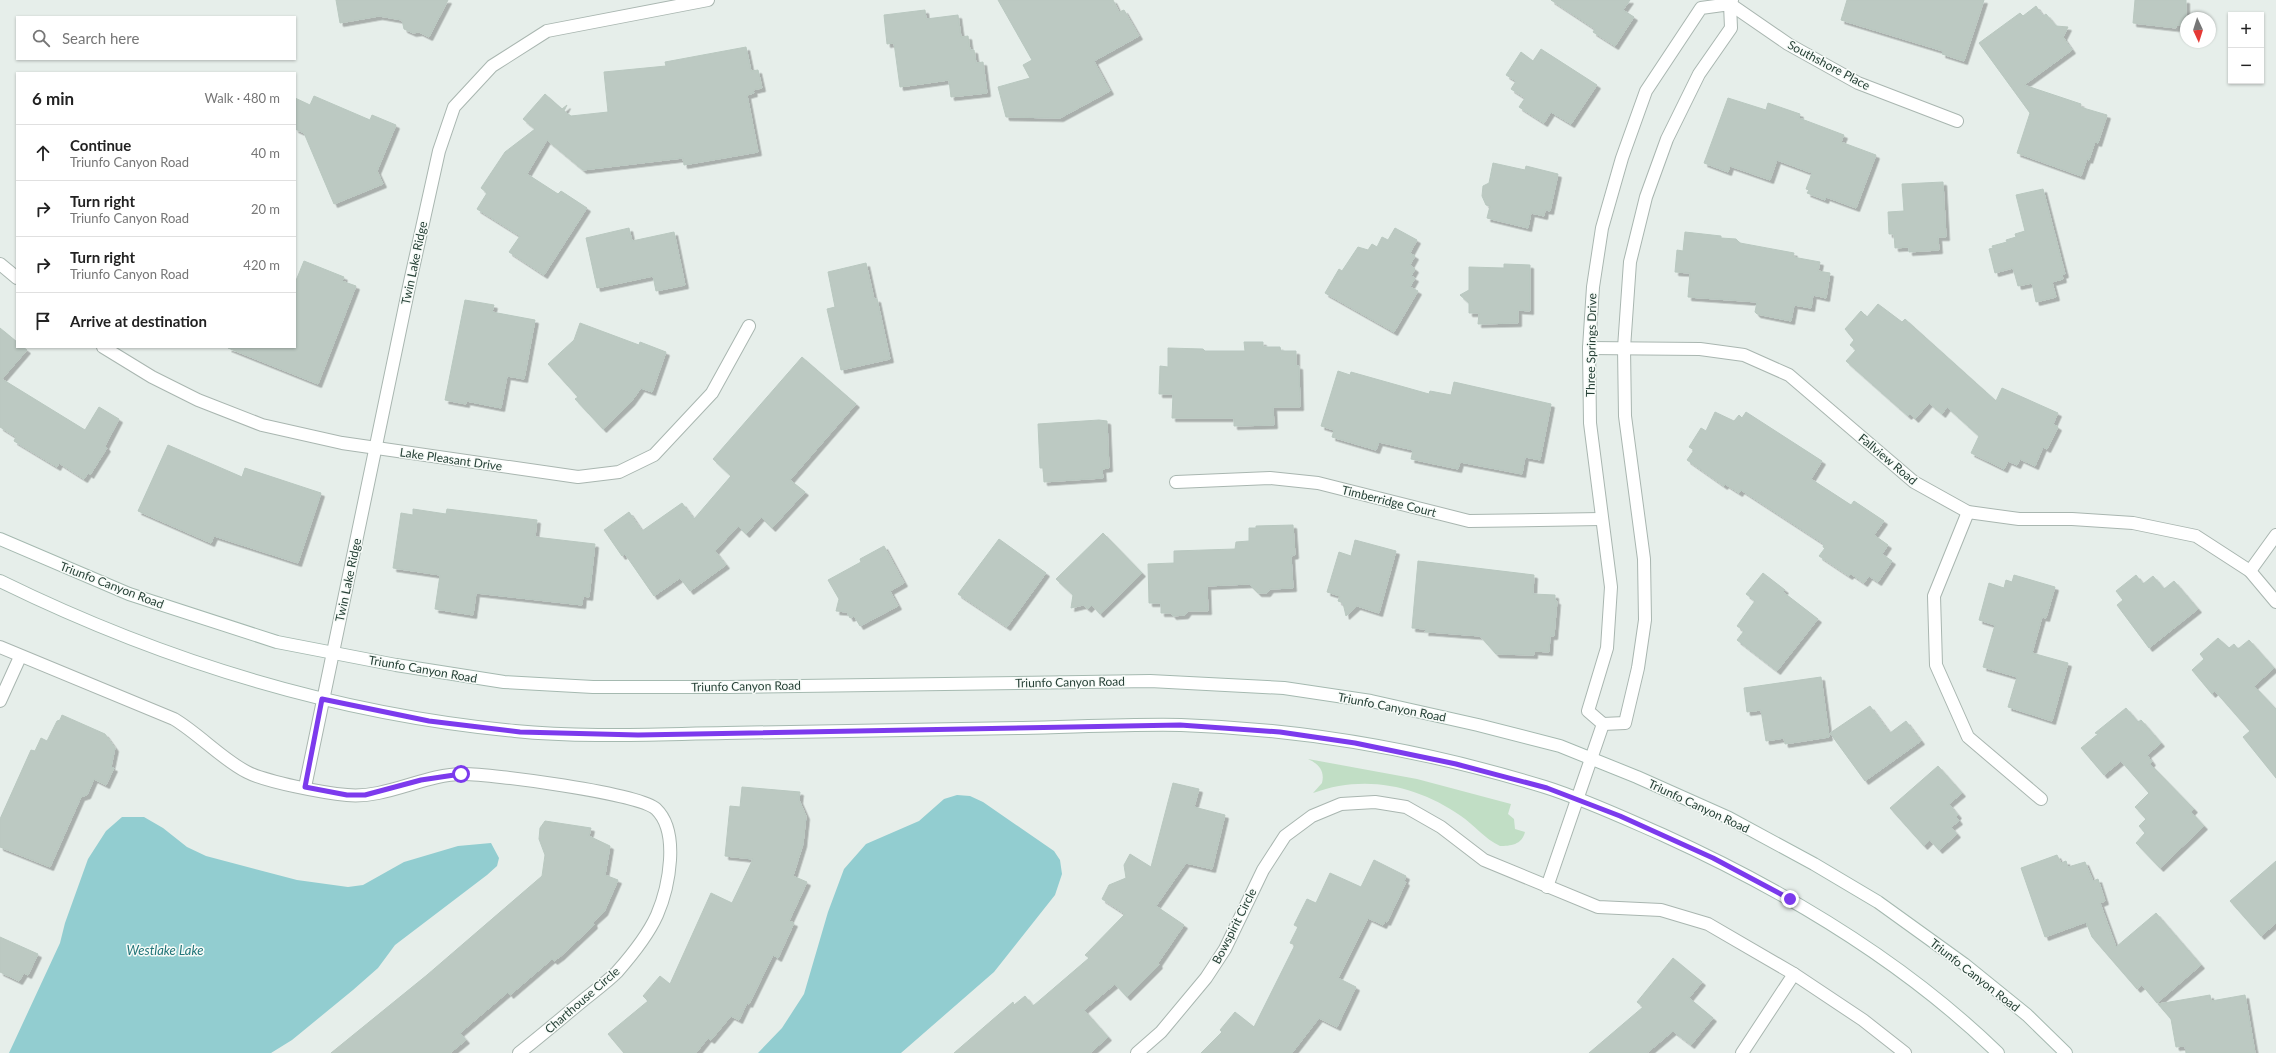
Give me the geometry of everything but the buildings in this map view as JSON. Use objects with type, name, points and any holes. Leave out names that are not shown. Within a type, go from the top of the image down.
[{"type":"street","name":"Twin Lake Ridge","points":[[322,699],[439,151],[454,107],[492,66],[547,31],[708,0]]},
{"type":"street","name":"Southshore Place","points":[[1731,2],[1788,44],[1858,83],[1957,121]]},
{"type":"street","points":[[1731,2],[1732,28],[1699,74],[1667,139],[1646,198],[1630,262],[1624,348],[1625,416],[1644,559],[1645,620],[1638,668],[1625,723],[1603,724],[1547,887],[1598,907],[1661,910],[1708,924],[1794,974],[1863,1020],[1905,1053]]},
{"type":"street","name":"Three Springs Drive","points":[[1603,724],[1588,711],[1607,648],[1611,595],[1590,423],[1589,348],[1593,287],[1602,228],[1622,158],[1646,91],[1701,8],[1731,2]]},
{"type":"street","points":[[0,264],[16,277]]},
{"type":"street","name":"Lake Pleasant Drive","points":[[105,348],[152,377],[198,400],[262,425],[376,448],[578,477],[619,472],[654,455],[712,393],[749,326]]},
{"type":"street","name":"Fallview Road","points":[[1589,348],[1700,349],[1744,355],[1789,375],[1914,482],[1968,512],[2019,519],[2072,519],[2133,523],[2196,536],[2250,571],[2276,602]]},
{"type":"street","name":"Timberridge Court","points":[[1176,482],[1270,478],[1318,483],[1469,522],[1601,519]]},
{"type":"street","points":[[1968,512],[1934,596],[1936,665],[1968,737],[2041,799]]},
{"type":"street","points":[[2250,571],[2276,535]]},
{"type":"street","name":"Triunfo Canyon Road","points":[[0,539],[129,594],[277,642],[332,653],[504,682],[593,687],[1150,681],[1284,688],[1371,701],[1478,725],[1560,746],[1637,777],[1729,818],[1878,902],[1964,964],[2027,1015],[2066,1053]]},
{"type":"street","points":[[0,581],[49,605],[127,638],[257,682],[322,699],[429,721],[520,732],[638,735],[1180,725],[1280,732],[1355,743],[1456,764],[1547,788],[1578,799],[1713,858],[1790,899],[1865,947],[1934,996],[1998,1053]]},
{"type":"street","points":[[0,647],[174,719],[193,730],[247,772],[262,778],[305,787],[322,699]]},
{"type":"street","points":[[0,701],[20,656]]},
{"type":"street","name":"Charthouse Circle","points":[[305,787],[347,795],[365,795],[440,776],[461,774],[487,775],[612,794],[640,801],[656,809],[666,826],[671,844],[669,873],[657,914],[637,947],[615,974],[519,1053]]},
{"type":"street","name":"Bowspirit Circle","points":[[1137,1053],[1161,1032],[1206,978],[1225,949],[1263,870],[1285,836],[1312,816],[1341,804],[1375,802],[1406,807],[1441,827],[1484,860],[1547,887]]},
{"type":"street","points":[[1742,1053],[1794,974]]},
{"type":"green space","points":[[1308,759],[1417,779],[1511,804],[1508,814],[1514,819],[1515,829],[1525,832],[1521,840],[1515,844],[1500,846],[1489,840],[1461,816],[1444,805],[1408,790],[1390,786],[1351,784],[1332,787],[1313,793],[1322,783],[1323,775],[1320,768]]},
{"type":"water","points":[[957,795],[970,796],[983,802],[1054,851],[1060,860],[1062,874],[1055,895],[994,972],[901,1053],[758,1053],[782,1028],[804,994],[828,912],[844,869],[866,844],[919,821],[944,799]]},
{"type":"water","name":"Westlake Lake","points":[[122,817],[144,817],[163,828],[187,847],[206,856],[297,880],[348,887],[363,885],[404,862],[458,846],[491,843],[499,858],[497,866],[487,875],[395,945],[378,968],[353,990],[292,1040],[271,1053],[9,1053],[60,943],[65,923],[88,859],[106,831]]},
{"type":"route","points":[[461,774],[421,780],[365,795],[347,795],[305,787],[322,699],[338,704],[429,721],[520,732],[638,735],[1180,725],[1280,732],[1355,743],[1456,764],[1547,788],[1620,816],[1713,858],[1790,899]]}]
